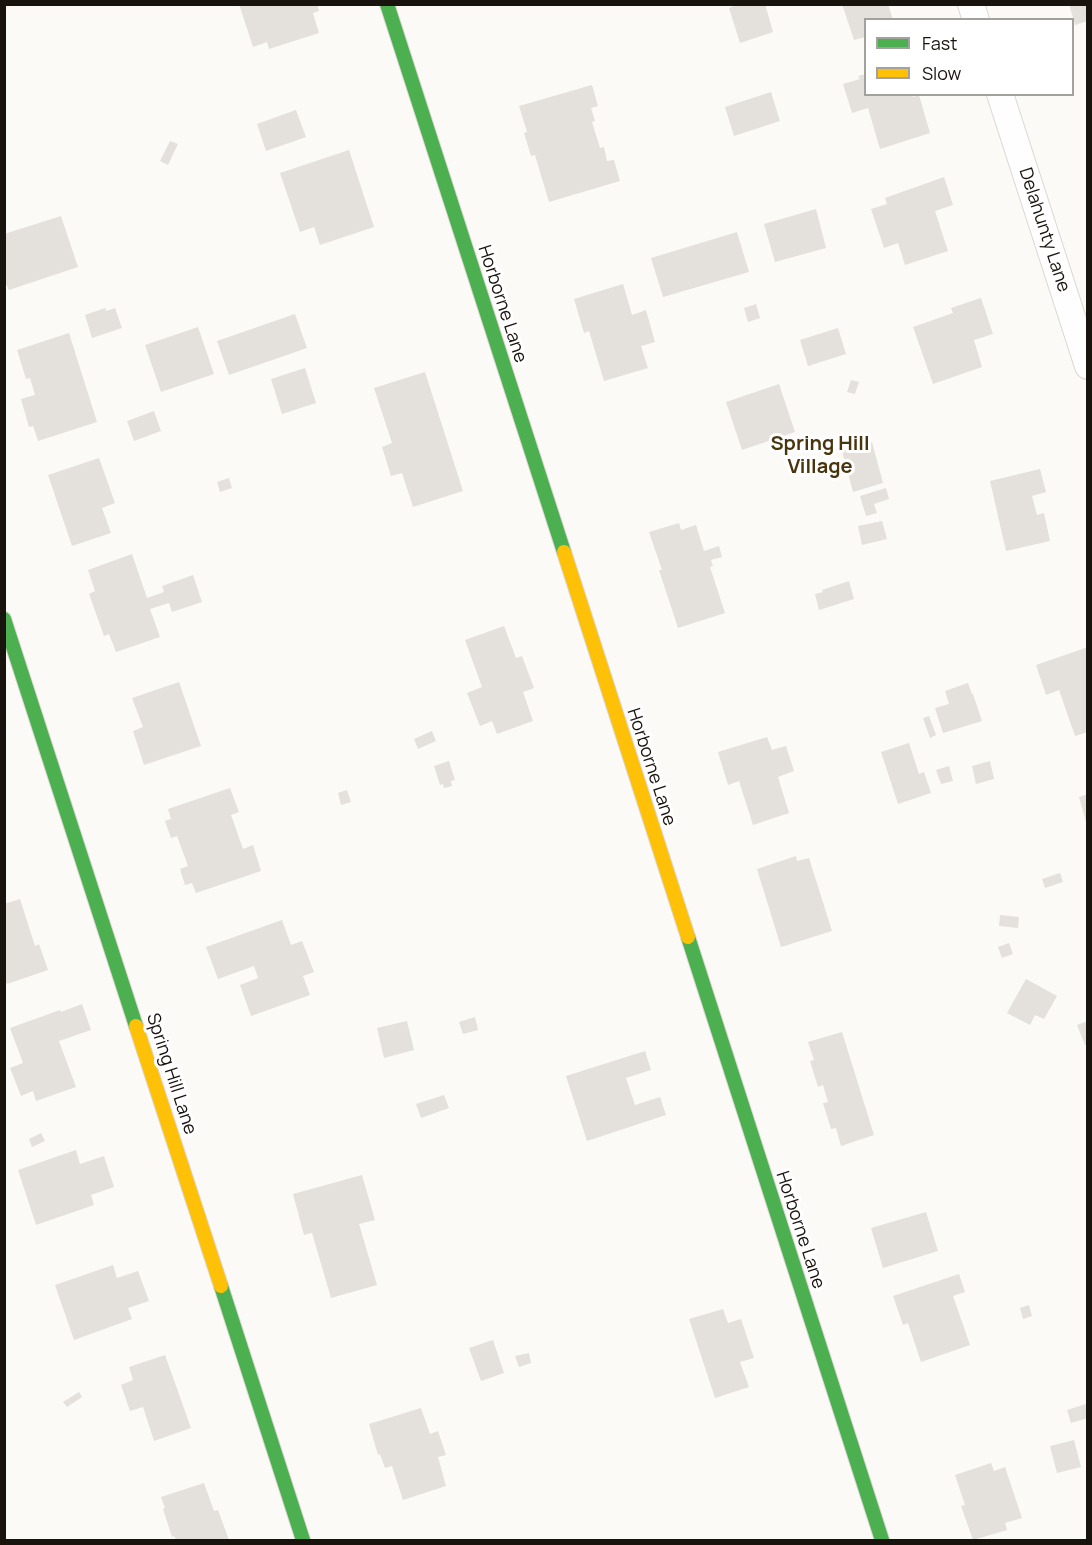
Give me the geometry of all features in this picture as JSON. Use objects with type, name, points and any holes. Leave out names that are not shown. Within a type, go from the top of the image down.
[{"type":"street","name":"Horborne Lane","points":[[387,4],[882,1540]]},
{"type":"street","name":"Delahunty Lane","points":[[1001,96],[1088,366]]},
{"type":"street","name":"Spring Hill Lane","points":[[4,619],[303,1540]]},
{"type":"building","points":[[239,4],[317,4],[319,11],[313,13],[319,33],[269,49],[267,42],[253,47]]},
{"type":"building","points":[[739,4],[765,4],[773,32],[740,43],[729,8]]},
{"type":"building","points":[[842,4],[888,4],[892,18],[864,18],[864,38],[854,40]]},
{"type":"building","points":[[1069,4],[1088,4],[1088,21],[1075,25]]},
{"type":"building","points":[[864,74],[864,96],[919,96],[930,133],[880,149],[868,108],[852,113],[843,84],[860,79],[858,76]]},
{"type":"building","points":[[592,85],[598,106],[591,108],[595,121],[592,122],[600,148],[604,147],[607,161],[614,160],[620,181],[549,202],[535,155],[531,156],[519,106]]},
{"type":"building","points":[[771,92],[780,121],[734,136],[725,107]]},
{"type":"building","points":[[296,110],[306,137],[266,151],[257,124]]},
{"type":"building","points":[[170,141],[178,144],[168,165],[160,161]]},
{"type":"building","points":[[349,150],[374,227],[320,245],[314,227],[300,232],[280,173]]},
{"type":"building","points":[[944,177],[953,205],[935,211],[948,251],[905,265],[898,243],[884,248],[871,209],[887,204],[885,198]]},
{"type":"building","points":[[816,209],[826,248],[775,262],[764,224]]},
{"type":"building","points":[[61,216],[78,267],[9,290],[4,280],[4,234]]},
{"type":"building","points":[[737,232],[749,272],[663,297],[651,258]]},
{"type":"building","points":[[623,284],[632,315],[646,310],[655,342],[641,346],[648,368],[604,381],[589,331],[584,333],[574,299]]},
{"type":"building","points":[[981,298],[993,334],[974,340],[982,367],[933,384],[913,327],[953,313],[951,308]]},
{"type":"building","points":[[756,304],[760,318],[748,322],[744,308]]},
{"type":"building","points":[[105,308],[106,311],[115,308],[122,328],[92,338],[85,315]]},
{"type":"building","points":[[295,314],[307,348],[229,375],[217,341]]},
{"type":"building","points":[[198,327],[214,374],[161,392],[145,345]]},
{"type":"building","points":[[838,328],[846,354],[808,366],[800,340]]},
{"type":"building","points":[[69,333],[97,422],[38,441],[33,426],[29,427],[21,399],[35,395],[30,378],[26,379],[17,350]]},
{"type":"building","points":[[305,368],[316,403],[282,414],[271,379]]},
{"type":"building","points":[[425,372],[463,491],[413,507],[402,473],[391,476],[382,447],[392,443],[374,388]]},
{"type":"building","points":[[851,380],[859,382],[855,394],[847,392]]},
{"type":"building","points":[[779,384],[795,432],[742,450],[726,402]]},
{"type":"building","points":[[154,411],[161,431],[134,441],[127,421]]},
{"type":"building","points":[[872,442],[883,483],[853,492],[842,451]]},
{"type":"building","points":[[99,458],[115,503],[102,508],[111,533],[72,546],[48,475]]},
{"type":"building","points":[[1040,469],[1046,492],[1032,496],[1037,515],[1044,513],[1050,541],[1006,551],[990,481]]},
{"type":"building","points":[[229,478],[232,488],[220,492],[217,482]]},
{"type":"building","points":[[886,488],[889,499],[874,504],[877,513],[866,516],[860,496]]},
{"type":"building","points":[[882,521],[887,539],[862,545],[858,526]]},
{"type":"building","points":[[679,523],[681,530],[696,525],[704,551],[719,546],[722,557],[711,560],[713,566],[710,567],[725,613],[678,628],[649,532]]},
{"type":"building","points":[[132,554],[147,598],[164,592],[162,586],[193,575],[202,602],[172,612],[169,603],[150,609],[160,637],[116,652],[109,634],[104,636],[89,594],[95,591],[88,570]]},
{"type":"building","points":[[849,581],[854,599],[819,610],[815,594]]},
{"type":"building","points":[[504,626],[516,658],[522,656],[534,688],[523,692],[533,721],[497,734],[492,721],[480,726],[467,693],[482,687],[465,640]]},
{"type":"building","points":[[1088,647],[1088,732],[1075,736],[1059,690],[1046,695],[1036,665]]},
{"type":"building","points":[[179,682],[201,746],[144,765],[133,731],[143,727],[132,698]]},
{"type":"building","points":[[968,683],[982,721],[943,733],[935,708],[949,704],[945,691]]},
{"type":"building","points":[[929,716],[936,735],[930,738],[923,718]]},
{"type":"building","points":[[432,731],[436,741],[418,749],[414,739]]},
{"type":"building","points":[[767,737],[772,750],[786,746],[794,771],[778,777],[789,813],[753,825],[739,781],[728,785],[718,752]]},
{"type":"building","points":[[909,743],[919,774],[924,772],[931,793],[898,804],[881,752]]},
{"type":"building","points":[[449,761],[455,780],[451,781],[452,786],[444,788],[443,784],[440,785],[434,766]]},
{"type":"building","points":[[990,761],[994,779],[976,784],[972,766]]},
{"type":"building","points":[[949,766],[953,781],[941,784],[936,770]]},
{"type":"building","points":[[230,788],[239,812],[231,815],[243,849],[253,845],[261,871],[196,893],[192,883],[185,885],[180,869],[188,866],[177,836],[171,838],[165,821],[171,819],[168,809]]},
{"type":"building","points":[[347,790],[351,802],[341,805],[338,793]]},
{"type":"building","points":[[1088,794],[1088,825],[1087,825],[1079,797]]},
{"type":"building","points":[[796,856],[797,861],[809,858],[832,931],[781,947],[757,869]]},
{"type":"building","points":[[1060,873],[1063,882],[1045,888],[1042,879]]},
{"type":"building","points":[[20,899],[35,946],[39,944],[48,970],[7,984],[4,977],[4,904]]},
{"type":"building","points":[[1000,915],[1019,917],[1018,928],[999,926]]},
{"type":"building","points":[[282,920],[291,945],[302,941],[314,972],[303,976],[310,995],[251,1016],[240,985],[258,978],[254,966],[218,979],[206,947]]},
{"type":"building","points":[[1009,943],[1013,954],[1002,958],[998,947]]},
{"type":"building","points":[[1026,979],[1057,996],[1044,1019],[1035,1015],[1030,1025],[1007,1013]]},
{"type":"building","points":[[82,1004],[91,1030],[59,1041],[76,1087],[36,1101],[33,1091],[21,1096],[10,1068],[23,1063],[10,1028]]},
{"type":"building","points":[[475,1017],[478,1030],[463,1034],[459,1022]]},
{"type":"building","points":[[407,1021],[414,1050],[384,1058],[377,1028]]},
{"type":"building","points":[[1088,1021],[1088,1044],[1085,1045],[1077,1025]]},
{"type":"building","points":[[842,1032],[874,1135],[841,1146],[836,1128],[831,1129],[823,1103],[828,1102],[823,1085],[818,1087],[810,1061],[814,1060],[808,1042]]},
{"type":"building","points":[[645,1051],[651,1070],[626,1078],[635,1105],[660,1097],[666,1115],[587,1141],[566,1076]]},
{"type":"building","points":[[444,1095],[449,1108],[421,1118],[416,1104]]},
{"type":"building","points":[[41,1133],[45,1141],[32,1147],[29,1139]]},
{"type":"building","points":[[76,1150],[80,1164],[104,1156],[114,1187],[91,1195],[94,1205],[36,1225],[18,1170]]},
{"type":"building","points":[[362,1175],[375,1220],[359,1224],[377,1285],[331,1298],[312,1233],[304,1235],[293,1194]]},
{"type":"building","points":[[926,1212],[938,1251],[883,1268],[871,1228]]},
{"type":"building","points":[[113,1265],[117,1278],[138,1271],[149,1301],[128,1308],[132,1319],[74,1340],[55,1285]]},
{"type":"building","points":[[959,1274],[965,1292],[953,1296],[970,1345],[921,1362],[908,1323],[903,1325],[893,1296]]},
{"type":"building","points":[[1029,1305],[1032,1316],[1023,1319],[1020,1308]]},
{"type":"building","points":[[723,1309],[728,1323],[741,1319],[754,1358],[740,1362],[749,1387],[715,1398],[689,1319]]},
{"type":"building","points":[[493,1340],[504,1373],[481,1381],[469,1348]]},
{"type":"building","points":[[529,1353],[531,1363],[519,1367],[515,1356]]},
{"type":"building","points":[[165,1355],[191,1428],[154,1441],[143,1407],[130,1411],[121,1385],[133,1380],[129,1367]]},
{"type":"building","points":[[79,1392],[82,1397],[67,1407],[63,1402]]},
{"type":"building","points":[[1086,1404],[1088,1418],[1071,1423],[1067,1410]]},
{"type":"building","points":[[421,1408],[430,1434],[438,1431],[446,1455],[438,1457],[446,1486],[403,1500],[392,1466],[385,1468],[380,1454],[378,1455],[369,1424]]},
{"type":"building","points":[[1074,1440],[1081,1467],[1057,1473],[1050,1446]]},
{"type":"building","points":[[991,1463],[994,1471],[1005,1467],[1022,1518],[1005,1523],[1007,1530],[973,1540],[961,1506],[965,1505],[955,1475]]},
{"type":"building","points":[[204,1483],[214,1511],[218,1510],[229,1540],[176,1540],[174,1536],[172,1537],[161,1497]]},
{"type":"traffic: fast","points":[[387,4],[564,552]]},
{"type":"traffic: fast","points":[[4,619],[136,1026]]},
{"type":"traffic: fast","points":[[688,937],[882,1540]]},
{"type":"traffic: fast","points":[[221,1286],[303,1540]]},
{"type":"traffic: slow","points":[[564,552],[688,937]]},
{"type":"traffic: slow","points":[[136,1026],[221,1286]]},
{"type":"district","name":"Spring Hill Village","points":[[820,456]]}]
